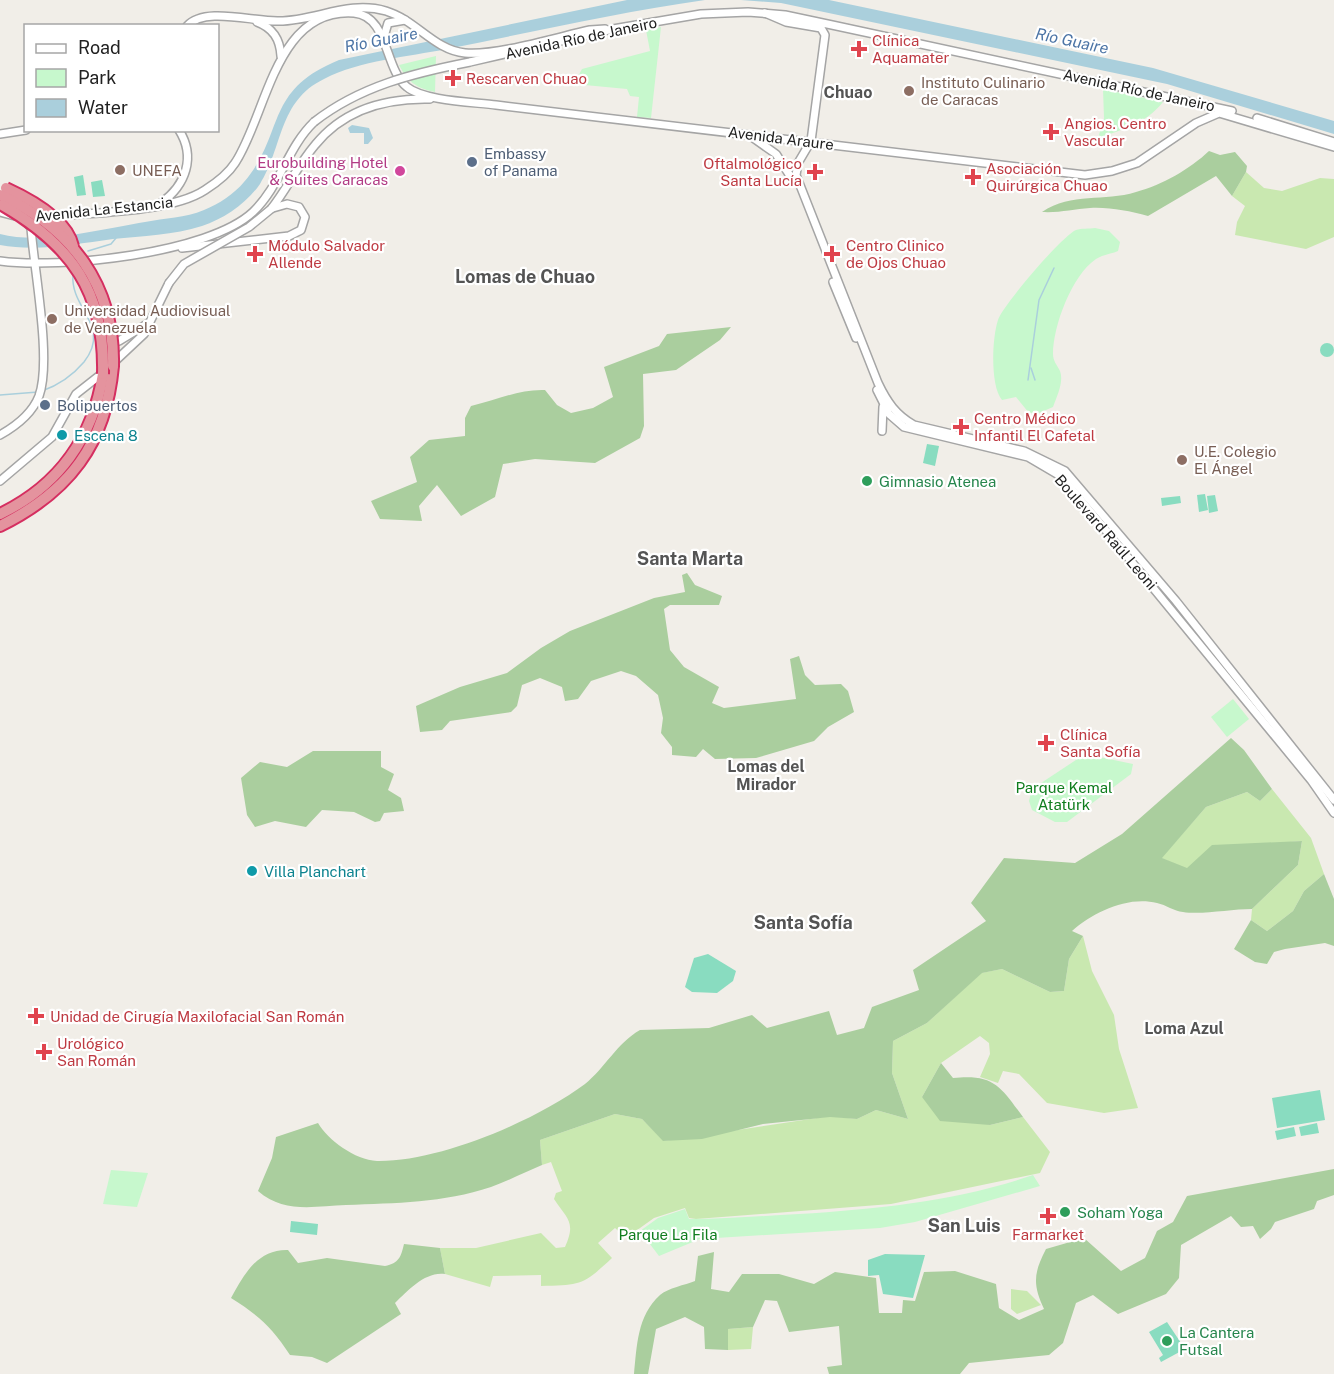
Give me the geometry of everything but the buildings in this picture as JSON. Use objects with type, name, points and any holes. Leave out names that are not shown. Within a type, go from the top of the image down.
[{"type":"highway","points":[[0,185],[25,197],[54,219],[70,235],[73,246]]},
{"type":"highway","points":[[0,204],[35,214],[73,246],[94,276],[103,299],[112,339],[111,389],[102,421],[91,445],[71,475],[47,499],[39,512],[0,533]]},
{"type":"highway","points":[[0,204],[38,227],[58,245],[74,265],[93,300],[101,332],[103,356],[100,394],[83,440],[55,477],[28,498],[0,514]]},
{"type":"highway","points":[[0,526],[47,499]]},
{"type":"street","points":[[190,24],[203,15],[295,20],[336,9],[364,7],[384,10],[408,20],[441,46],[461,53],[480,52],[590,30],[613,29]]},
{"type":"street","name":"Avenida Río de Janeiro","points":[[0,261],[34,265],[140,252],[209,237],[244,219],[277,184],[299,138],[314,122],[358,93],[417,73],[613,29],[732,11],[785,15],[1220,107],[1334,142]]},
{"type":"street","name":"Avenida La Estancia","points":[[0,204],[17,217],[46,217],[159,205],[196,195],[232,168],[243,150],[280,56],[310,26],[327,17],[343,13],[366,17],[372,22],[383,40]]},
{"type":"street","name":"Avenida Río de Janeiro","points":[[765,14],[786,22],[821,28],[825,35],[811,141]]},
{"type":"street","points":[[250,19],[273,32],[279,42],[280,56]]},
{"type":"street","points":[[383,40],[388,23],[408,20]]},
{"type":"street","name":"Avenida Araure","points":[[383,40],[396,73],[411,90],[450,99],[1085,175],[1107,172],[1137,163],[1196,123]]},
{"type":"street","points":[[916,43],[938,54]]},
{"type":"street","points":[[1106,88],[1136,89]]},
{"type":"street","points":[[0,481],[52,437],[76,394],[140,340],[155,316],[169,283],[184,264],[249,227],[271,209],[315,144],[348,117],[395,100],[450,99]]},
{"type":"street","name":"Avenida Río de Janeiro","points":[[1196,123],[1214,114],[1224,113],[1334,147]]},
{"type":"street","points":[[0,134],[24,130]]},
{"type":"street","points":[[159,205],[178,185],[187,168],[187,145],[180,132]]},
{"type":"street","name":"Boulevard Raúl Leoni","points":[[744,133],[776,154],[795,184],[883,404],[894,421],[906,428],[1028,457],[1062,477],[1311,780],[1334,813]]},
{"type":"street","name":"Boulevard Raúl Leoni","points":[[811,141],[798,163],[796,175],[878,383],[895,411],[905,420],[925,429],[1036,455],[1055,464],[1074,478],[1334,800]]},
{"type":"street","points":[[140,252],[289,236],[302,230],[305,218],[300,207],[287,204],[271,209]]},
{"type":"street","points":[[17,217],[33,229]]},
{"type":"street","points":[[0,435],[22,419],[38,397],[42,384],[43,354],[33,256],[33,229],[39,219],[46,217]]},
{"type":"street","points":[[33,229],[34,265]]},
{"type":"street","points":[[119,341],[137,333],[155,316]]},
{"type":"street","points":[[882,431],[883,404]]},
{"type":"green space","points":[[661,27],[651,118],[637,117],[639,97],[630,96],[627,89],[574,84],[582,69],[650,51],[646,30]]},
{"type":"green space","points":[[436,56],[435,92],[413,83],[399,65]]},
{"type":"green space","points":[[1103,89],[1163,102],[1141,121],[1098,138],[1104,118]]},
{"type":"green space","points":[[1209,151],[1220,155],[1235,152],[1247,166],[1232,196],[1216,176],[1148,216],[1105,208],[1042,212],[1065,202],[1112,197],[1146,189],[1175,176]]},
{"type":"green space","points":[[1246,172],[1264,188],[1282,191],[1320,178],[1334,179],[1334,237],[1306,249],[1235,235],[1237,222],[1245,206],[1232,196]]},
{"type":"green space","points":[[83,175],[86,195],[77,196],[74,177]]},
{"type":"green space","points":[[102,180],[105,196],[93,197],[91,182]]},
{"type":"green space","points":[[1095,228],[1109,231],[1120,242],[1118,251],[1096,259],[1079,277],[1072,289],[1060,316],[1054,343],[1054,359],[1061,375],[1058,394],[1053,407],[1039,413],[1029,413],[1016,397],[1002,400],[995,384],[994,338],[998,320],[1021,287],[1059,244],[1076,230]]},
{"type":"green space","points":[[731,327],[720,340],[676,370],[643,374],[644,426],[640,438],[595,463],[535,459],[503,464],[495,497],[461,516],[437,485],[419,506],[422,521],[380,519],[371,501],[417,482],[410,457],[429,440],[465,436],[465,418],[471,406],[517,393],[545,390],[557,405],[571,413],[593,408],[613,397],[604,367],[659,346],[667,334]]},
{"type":"green space","points":[[1327,343],[1332,345],[1334,350],[1332,355],[1327,357],[1322,355],[1320,350],[1322,345]]},
{"type":"green space","points":[[927,444],[939,446],[935,466],[923,463]]},
{"type":"green space","points":[[1205,494],[1208,510],[1199,512],[1197,495]]},
{"type":"green space","points":[[1215,495],[1218,511],[1209,513],[1207,496]]},
{"type":"green space","points":[[1180,496],[1181,503],[1162,506],[1161,498]]},
{"type":"green space","points":[[687,573],[695,585],[722,596],[719,605],[670,605],[664,609],[670,650],[684,667],[719,687],[712,703],[724,708],[796,699],[790,659],[799,656],[805,675],[815,685],[841,684],[848,691],[854,712],[828,727],[814,741],[756,758],[715,759],[703,749],[696,757],[672,755],[672,747],[661,733],[663,718],[658,695],[636,676],[621,671],[591,681],[578,699],[565,701],[562,687],[540,678],[522,685],[517,706],[511,712],[450,721],[442,730],[420,732],[416,706],[460,687],[507,673],[541,648],[570,631],[654,598],[685,592],[682,575]]},
{"type":"green space","points":[[1233,699],[1249,719],[1227,737],[1211,717]]},
{"type":"green space","points":[[1231,738],[1244,750],[1272,789],[1260,801],[1247,792],[1206,807],[1162,858],[1187,868],[1212,845],[1302,841],[1298,865],[1252,909],[1191,913],[1146,901],[1123,904],[1101,912],[1072,931],[1083,936],[1069,959],[1064,991],[1050,992],[1002,969],[982,973],[927,1023],[893,1041],[892,1073],[908,1119],[876,1110],[857,1119],[830,1117],[763,1124],[702,1139],[663,1141],[642,1119],[615,1114],[540,1140],[542,1165],[491,1187],[455,1196],[401,1203],[300,1207],[278,1203],[258,1191],[272,1158],[276,1137],[318,1123],[328,1136],[343,1148],[360,1157],[377,1161],[429,1155],[457,1147],[514,1125],[564,1098],[592,1078],[632,1035],[640,1030],[709,1028],[752,1015],[767,1028],[829,1011],[837,1035],[864,1028],[872,1007],[919,990],[913,970],[986,921],[971,903],[1004,858],[1075,863],[1122,834]]},
{"type":"green space","points":[[313,751],[381,751],[381,767],[394,774],[388,790],[401,798],[404,811],[384,813],[380,821],[375,822],[354,812],[322,810],[306,827],[275,821],[255,827],[247,815],[241,778],[260,762],[287,767]]},
{"type":"green space","name":"Parque Kemal Atatürk","points":[[1085,754],[1133,764],[1131,774],[1067,822],[1055,822],[1032,810],[1029,801],[1032,789]]},
{"type":"green space","points":[[1272,789],[1311,838],[1324,874],[1304,891],[1293,911],[1267,931],[1251,920],[1252,909],[1298,865],[1302,841],[1266,844],[1187,869],[1161,858],[1206,807],[1247,792],[1260,801]]},
{"type":"green space","points":[[1324,874],[1334,899],[1334,946],[1325,943],[1285,949],[1274,952],[1267,964],[1255,962],[1234,949],[1251,920],[1267,931],[1293,911],[1304,891]]},
{"type":"green space","points":[[1083,936],[1092,971],[1114,1015],[1119,1049],[1138,1108],[1104,1113],[1047,1103],[1019,1074],[1003,1071],[998,1083],[980,1077],[990,1054],[989,1043],[980,1036],[941,1063],[922,1097],[990,1125],[1023,1117],[1050,1152],[1040,1173],[891,1204],[696,1219],[689,1218],[685,1208],[654,1218],[626,1238],[615,1228],[598,1243],[612,1258],[594,1274],[574,1284],[541,1286],[541,1275],[493,1276],[490,1287],[445,1274],[440,1248],[476,1248],[541,1233],[556,1248],[565,1247],[570,1226],[567,1217],[554,1199],[556,1193],[562,1191],[551,1162],[542,1165],[540,1140],[615,1114],[642,1119],[664,1141],[830,1116],[857,1119],[876,1110],[908,1119],[892,1073],[893,1041],[927,1023],[981,973],[1002,969],[1050,992],[1064,991],[1069,959]]},
{"type":"green space","points":[[708,954],[736,971],[733,981],[717,993],[692,992],[685,987],[694,958]]},
{"type":"green space","points":[[941,1063],[953,1078],[978,1078],[995,1084],[1023,1117],[990,1125],[940,1121],[922,1097]]},
{"type":"green space","points":[[1320,1090],[1325,1120],[1277,1128],[1272,1098]]},
{"type":"green space","points":[[1317,1123],[1319,1133],[1301,1136],[1299,1127]]},
{"type":"green space","points":[[1294,1127],[1296,1136],[1277,1140],[1275,1131]]},
{"type":"green space","points":[[1334,1169],[1334,1195],[1317,1201],[1314,1209],[1275,1222],[1260,1239],[1253,1226],[1241,1227],[1231,1216],[1181,1245],[1179,1278],[1166,1294],[1118,1314],[1093,1295],[1076,1303],[1063,1343],[1049,1355],[969,1363],[960,1374],[829,1374],[827,1367],[842,1365],[839,1326],[789,1332],[777,1301],[765,1300],[753,1327],[728,1329],[728,1350],[705,1349],[704,1327],[685,1317],[656,1329],[648,1374],[634,1374],[642,1322],[647,1312],[652,1303],[663,1293],[695,1281],[698,1256],[714,1252],[711,1289],[729,1292],[742,1274],[779,1274],[814,1284],[835,1272],[876,1278],[879,1313],[902,1313],[903,1300],[915,1301],[924,1272],[955,1271],[996,1284],[999,1308],[1019,1320],[1044,1309],[1036,1286],[1036,1279],[1046,1249],[1084,1238],[1121,1271],[1145,1258],[1157,1231],[1173,1222],[1187,1196]]},
{"type":"green space","points":[[111,1170],[148,1173],[137,1207],[103,1204]]},
{"type":"green space","name":"Parque La Fila","points":[[1033,1175],[1040,1186],[915,1222],[880,1228],[700,1239],[659,1256],[640,1231],[658,1218],[685,1209],[689,1219],[858,1209],[947,1197]]},
{"type":"green space","points":[[291,1221],[318,1224],[317,1235],[290,1232]]},
{"type":"green space","points":[[404,1244],[440,1248],[445,1274],[424,1278],[395,1303],[401,1314],[327,1363],[312,1357],[290,1355],[264,1322],[231,1298],[253,1265],[260,1258],[277,1251],[288,1250],[298,1263],[327,1258],[385,1266],[399,1259]]},
{"type":"green space","points":[[885,1254],[925,1255],[913,1298],[883,1294],[879,1275],[868,1276],[868,1260]]},
{"type":"green space","points":[[1011,1289],[1027,1291],[1041,1305],[1017,1314],[1011,1309]]},
{"type":"green space","name":"La Cantera Futsal","points":[[1167,1322],[1185,1349],[1161,1362],[1159,1358],[1163,1355],[1149,1332]]},
{"type":"green space","points":[[753,1327],[751,1349],[728,1350],[728,1329]]},
{"type":"water","name":"Río Guaire","points":[[627,0],[705,0],[608,16],[353,67],[309,88],[298,100],[283,126],[260,184],[242,204],[219,219],[191,229],[158,235],[28,248],[0,245],[0,234],[35,238],[72,235],[197,213],[215,205],[231,195],[257,164],[279,114],[298,85],[315,72],[339,60]]},
{"type":"water","name":"Río Guaire","points":[[741,0],[829,0],[1153,68],[1334,121],[1334,134],[1167,84],[781,3]]},
{"type":"water","points":[[352,125],[369,128],[373,138],[368,144],[364,144],[364,133],[350,133],[348,128]]},
{"type":"waterway","points":[[88,251],[111,244],[116,238]]},
{"type":"waterway","points":[[1028,380],[1039,300],[1054,268]]},
{"type":"waterway","points":[[42,391],[70,375],[84,362],[94,338],[88,318],[77,298],[73,275]]},
{"type":"waterway","points":[[1031,368],[1035,380]]},
{"type":"waterway","points":[[0,395],[38,392]]},
{"type":"place","name":"Clínica Aquamater","points":[[859,49]]},
{"type":"place","name":"Rescarven Chuao","points":[[453,78]]},
{"type":"place","name":"Instituto Culinario de Caracas","points":[[909,91]]},
{"type":"place","name":"Angios. Centro Vascular","points":[[1051,132]]},
{"type":"place","name":"Embassy of Panama","points":[[472,162]]},
{"type":"place","name":"UNEFA","points":[[120,170]]},
{"type":"place","name":"Eurobuilding Hotel & Suites Caracas","points":[[400,171]]},
{"type":"place","name":"Oftalmológico Santa Lucía","points":[[815,172]]},
{"type":"place","name":"Asociación Quirúrgica Chuao","points":[[973,177]]},
{"type":"place","name":"Módulo Salvador Allende","points":[[255,254]]},
{"type":"place","name":"Centro Clinico de Ojos Chuao","points":[[832,254]]},
{"type":"place","name":"Universidad Audiovisual de Venezuela","points":[[52,319]]},
{"type":"place","name":"Bolipuertos","points":[[45,405]]},
{"type":"place","name":"Centro Médico Infantil El Cafetal","points":[[961,427]]},
{"type":"place","name":"Escena 8","points":[[62,435]]},
{"type":"place","name":"U.E. Colegio El Ángel","points":[[1182,460]]},
{"type":"place","name":"Gimnasio Atenea","points":[[867,481]]},
{"type":"place","name":"Clínica Santa Sofía","points":[[1046,743]]},
{"type":"place","name":"Villa Planchart","points":[[252,871]]},
{"type":"place","name":"Unidad de Cirugía Maxilofacial San Román","points":[[36,1016]]},
{"type":"place","name":"Urológico San Román","points":[[44,1052]]},
{"type":"place","name":"Soham Yoga","points":[[1065,1212]]},
{"type":"place","name":"Farmarket","points":[[1048,1216]]},
{"type":"place","name":"La Cantera Futsal","points":[[1167,1341]]},
{"type":"district","name":"Chuao","points":[[848,92]]},
{"type":"district","name":"Lomas de Chuao","points":[[525,276]]},
{"type":"district","name":"Santa Marta","points":[[690,558]]},
{"type":"district","name":"Lomas del Mirador","points":[[766,775]]},
{"type":"district","name":"Santa Sofía","points":[[803,922]]},
{"type":"district","name":"Loma Azul","points":[[1184,1028]]},
{"type":"district","name":"San Luis","points":[[964,1225]]}]
